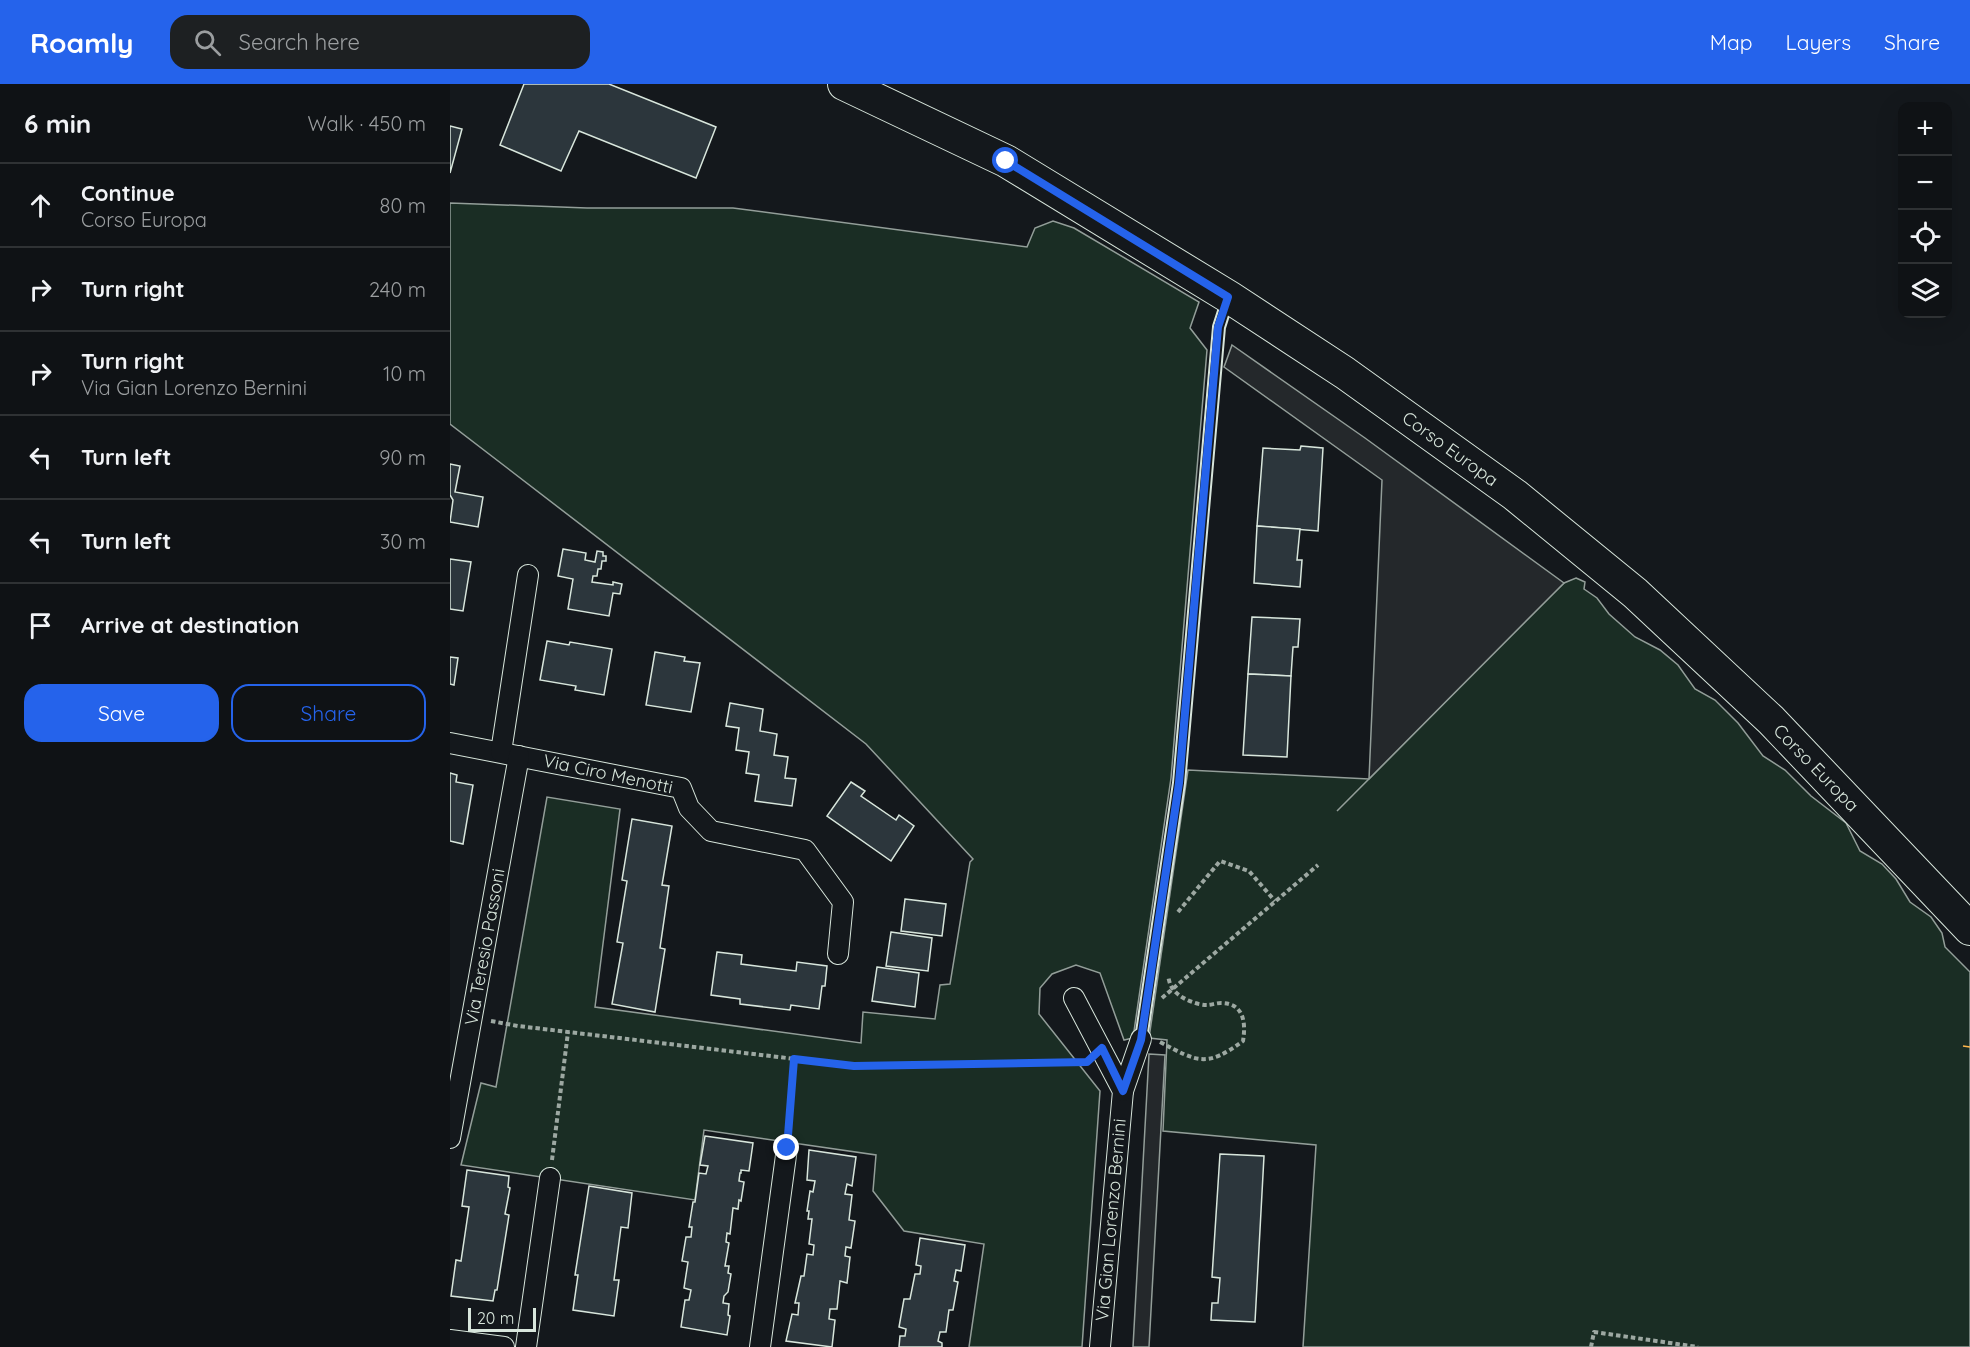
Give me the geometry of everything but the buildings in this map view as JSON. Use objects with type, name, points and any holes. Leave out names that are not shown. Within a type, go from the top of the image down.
[{"type":"main road","name":"Corso Europa","points":[[844,84],[1006,161],[1228,297],[1345,373],[1515,495],[1635,593],[1771,720],[1970,929]]},
{"type":"street","name":"Via Teresio Passoni","points":[[450,1138],[472,1017],[510,754],[528,575]]},
{"type":"street","name":"Via Ciro Menotti","points":[[450,743],[681,788],[689,808],[711,831],[805,850],[843,902],[838,954]]},
{"type":"street","points":[[1074,998],[1123,1091]]},
{"type":"street","name":"Via Gian Lorenzo Bernini","points":[[1100,1347],[1123,1091],[1141,1040]]},
{"type":"street","points":[[760,1347],[787,1148]]},
{"type":"street","points":[[526,1347],[550,1178]]},
{"type":"street","points":[[450,1340],[504,1347]]},
{"type":"lane","points":[[1141,1040],[1179,783],[1218,327],[1228,297]]},
{"type":"path","points":[[1174,919],[1178,911],[1220,861],[1249,871],[1275,901]]},
{"type":"path","points":[[1146,1012],[1318,865]]},
{"type":"path","points":[[1141,1040],[1160,1041],[1191,1058],[1204,1060],[1225,1054],[1243,1041],[1246,1025],[1242,1014],[1234,1007],[1223,1003],[1207,1005],[1192,1002],[1173,990],[1167,974]]},
{"type":"path","points":[[472,1017],[518,1026],[854,1066],[1087,1062],[1102,1048]]},
{"type":"path","points":[[550,1178],[568,1032]]},
{"type":"path","points":[[787,1148],[794,1059]]},
{"type":"path","points":[[1591,1347],[1594,1332],[1698,1347]]},
{"type":"green space","points":[[450,203],[587,208],[733,208],[1027,247],[1035,228],[1053,221],[1074,228],[1199,302],[1190,328],[1207,350],[1171,778],[1133,1038],[1124,1040],[1100,973],[1076,965],[1052,974],[1040,988],[1039,1014],[1100,1091],[1082,1347],[969,1347],[984,1244],[904,1231],[873,1191],[876,1155],[704,1130],[695,1200],[461,1165],[481,1083],[496,1087],[547,797],[620,809],[595,1007],[861,1043],[863,1012],[935,1019],[940,985],[950,984],[970,862],[973,859],[866,744],[450,424]]},
{"type":"green space","points":[[1576,578],[1585,582],[1584,589],[1597,598],[1609,614],[1635,637],[1660,650],[1678,665],[1695,689],[1715,700],[1738,723],[1763,756],[1785,770],[1811,796],[1846,823],[1860,851],[1882,864],[1896,879],[1910,902],[1931,917],[1942,933],[1945,947],[1970,972],[1970,1347],[1303,1347],[1316,1145],[1163,1131],[1167,1040],[1149,1038],[1188,770],[1369,779],[1457,690],[1457,681],[1564,583]]},
{"type":"shaded area","points":[[1232,345],[1365,438],[1564,583],[1369,779],[1382,480],[1224,367]]},
{"type":"shaded area","points":[[1149,1054],[1165,1055],[1149,1347],[1133,1347]]},
{"type":"power","points":[[1963,1046],[1970,1047]]},
{"type":"route","points":[[787,1148],[794,1059],[854,1066],[1087,1062],[1102,1048],[1123,1091],[1141,1040],[1179,783],[1218,327],[1228,297],[1006,161]]}]
